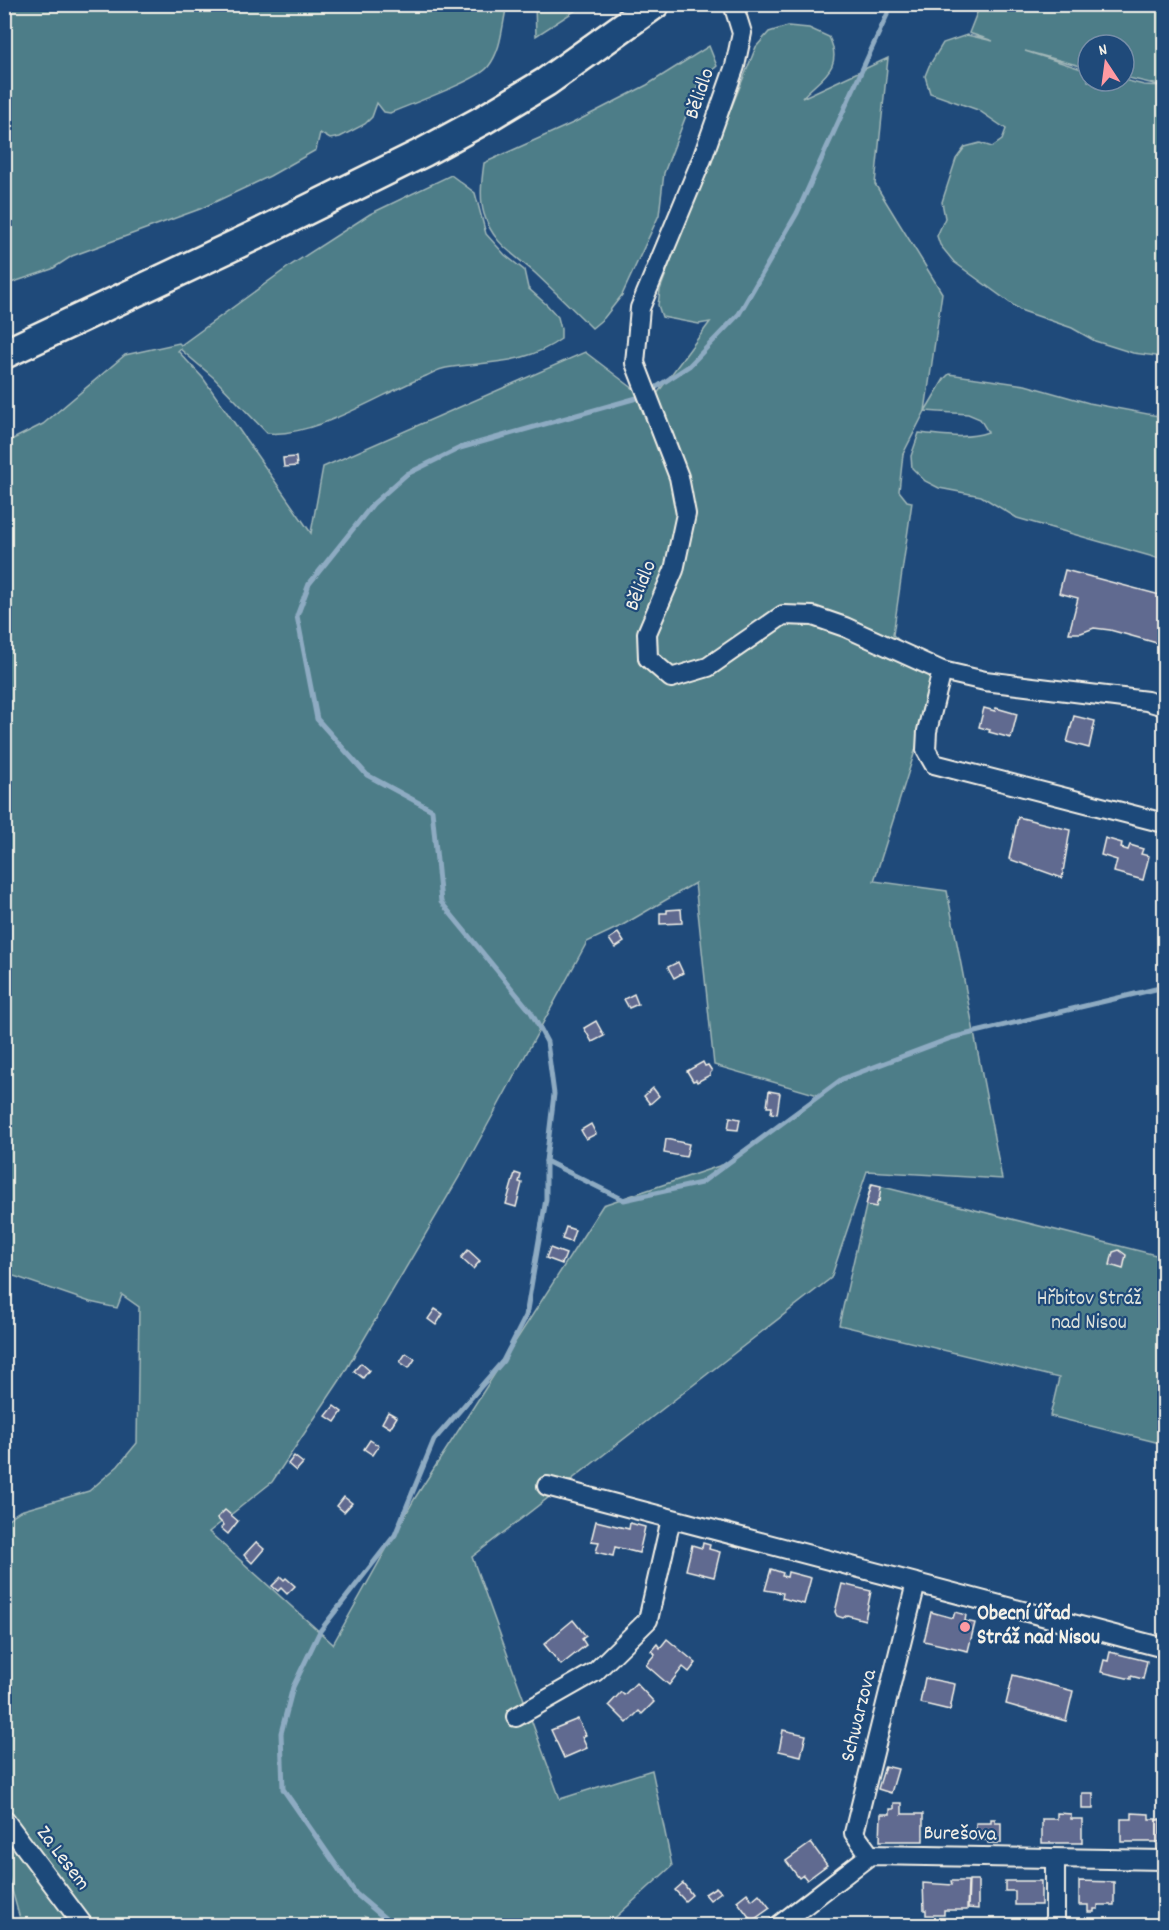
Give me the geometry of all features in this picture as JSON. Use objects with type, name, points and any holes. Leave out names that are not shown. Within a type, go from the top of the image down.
[{"type":"main road","points":[[4,354],[256,235],[424,152],[546,82],[655,4]]},
{"type":"street","name":"Bělidlo","points":[[733,4],[742,33],[735,66],[702,159],[640,308],[635,363],[679,477],[686,514],[675,570],[647,633],[648,658],[671,678],[708,667],[783,615],[813,616],[845,627],[942,671],[985,681],[1164,705]]},
{"type":"street","points":[[942,671],[927,731],[926,750],[934,765],[1164,823]]},
{"type":"street","points":[[546,1486],[1164,1648]]},
{"type":"street","points":[[516,1717],[595,1672],[648,1620],[671,1519]]},
{"type":"street","name":"Schwarzova","points":[[870,1855],[854,1833],[916,1583]]},
{"type":"street","name":"Za Lesem","points":[[4,1819],[84,1926]]},
{"type":"street","points":[[778,1926],[870,1855]]},
{"type":"street","name":"Burešova","points":[[870,1855],[1164,1860]]},
{"type":"street","points":[[1055,1859],[1055,1926]]},
{"type":"green space","points":[[5,4],[507,5],[499,45],[493,60],[488,67],[471,79],[390,113],[384,112],[377,103],[372,117],[365,124],[340,137],[330,139],[320,133],[316,150],[270,176],[200,209],[72,256],[52,269],[5,285]]},
{"type":"green space","points":[[535,4],[584,5],[536,36]]},
{"type":"green space","points":[[980,5],[1164,5],[1164,357],[1133,353],[1095,341],[1072,328],[1020,310],[954,262],[940,245],[937,236],[945,218],[942,202],[956,159],[965,147],[980,143],[992,147],[1002,140],[1006,129],[978,110],[930,93],[925,76],[943,43],[967,35],[993,41],[969,33]]},
{"type":"green space","points":[[788,26],[809,28],[829,37],[833,48],[832,66],[802,98],[888,58],[875,184],[942,293],[925,411],[903,454],[899,491],[907,501],[912,502],[893,635],[939,675],[874,881],[947,891],[1002,1179],[867,1171],[831,1278],[472,1557],[560,1799],[652,1770],[672,1866],[607,1925],[386,1926],[365,1917],[370,1925],[22,1926],[5,1865],[5,1521],[20,1511],[89,1491],[118,1466],[137,1443],[139,1307],[122,1295],[117,1308],[90,1302],[5,1273],[5,443],[43,424],[125,355],[179,343],[181,345],[291,265],[370,214],[451,175],[475,193],[486,234],[505,255],[524,270],[528,288],[558,317],[561,339],[539,351],[517,358],[440,370],[326,422],[286,433],[267,433],[213,377],[180,349],[178,351],[203,378],[311,533],[323,467],[585,352],[651,402],[710,322],[699,324],[662,317],[658,305],[660,290],[686,219],[756,47],[769,32]],"holes":[[[695,883],[714,1065],[818,1095],[728,1163],[603,1205],[415,1498],[333,1644],[209,1532],[272,1482],[340,1380],[462,1172],[587,942],[621,926]]]},
{"type":"green space","points":[[709,46],[717,66],[699,82],[664,173],[659,215],[622,295],[604,318],[592,328],[498,241],[484,214],[481,188],[484,163],[573,123],[647,85]]},
{"type":"green space","points":[[949,374],[1025,385],[1089,403],[1164,417],[1164,560],[1017,518],[981,496],[939,488],[925,481],[912,468],[911,456],[919,433],[962,436],[988,432],[980,419],[968,414],[925,411]]},
{"type":"green space","name":"Hřbitov Stráž nad Nisou","points":[[871,1184],[1164,1257],[1164,1444],[1050,1416],[1059,1378],[839,1325]]},
{"type":"building","points":[[296,457],[297,466],[284,467],[283,458]]},
{"type":"building","points":[[1065,570],[1164,596],[1164,645],[1110,630],[1094,628],[1081,633],[1069,633],[1078,598],[1059,593]]},
{"type":"building","points":[[984,708],[995,711],[996,708],[1017,714],[1011,738],[979,727]]},
{"type":"building","points":[[1074,716],[1095,721],[1089,748],[1067,742]]},
{"type":"building","points":[[1018,817],[1070,830],[1062,878],[1009,859]]},
{"type":"building","points":[[1105,838],[1122,843],[1121,848],[1128,850],[1130,845],[1143,849],[1141,854],[1149,856],[1143,880],[1114,872],[1117,860],[1101,855]]},
{"type":"building","points":[[681,909],[682,923],[660,924],[660,913]]},
{"type":"building","points":[[618,933],[624,942],[615,948],[609,939]]},
{"type":"building","points":[[678,962],[683,973],[674,978],[668,967]]},
{"type":"building","points":[[634,994],[638,1004],[629,1008],[624,999]]},
{"type":"building","points":[[596,1021],[604,1036],[592,1042],[584,1028]]},
{"type":"building","points":[[703,1062],[712,1071],[710,1075],[697,1082],[693,1081],[687,1071]]},
{"type":"building","points":[[653,1088],[659,1096],[650,1104],[644,1096]]},
{"type":"building","points":[[769,1091],[780,1093],[777,1114],[771,1113],[772,1107],[767,1107]]},
{"type":"building","points":[[730,1117],[740,1119],[738,1130],[728,1129]]},
{"type":"building","points":[[591,1124],[596,1134],[586,1139],[581,1130]]},
{"type":"building","points":[[666,1139],[689,1144],[686,1157],[664,1153]]},
{"type":"building","points":[[515,1173],[521,1175],[519,1182],[522,1183],[516,1207],[506,1204]]},
{"type":"building","points":[[872,1184],[881,1186],[876,1207],[866,1205]]},
{"type":"building","points":[[566,1227],[575,1230],[571,1242],[562,1239]]},
{"type":"building","points":[[550,1248],[566,1254],[562,1264],[546,1258]]},
{"type":"building","points":[[468,1250],[480,1261],[473,1269],[461,1258]]},
{"type":"building","points":[[1119,1250],[1126,1255],[1123,1269],[1110,1265],[1113,1252]]},
{"type":"building","points":[[435,1309],[443,1314],[436,1325],[428,1319]]},
{"type":"building","points":[[406,1353],[415,1359],[409,1368],[400,1362]]},
{"type":"building","points":[[361,1363],[369,1370],[363,1378],[354,1371]]},
{"type":"building","points":[[334,1406],[342,1412],[335,1422],[326,1416]]},
{"type":"building","points":[[388,1412],[397,1417],[390,1428],[382,1423]]},
{"type":"building","points":[[370,1440],[379,1446],[373,1455],[364,1449]]},
{"type":"building","points":[[294,1456],[303,1463],[296,1471],[288,1464]]},
{"type":"building","points":[[344,1497],[352,1503],[344,1512],[337,1506]]},
{"type":"building","points":[[225,1510],[238,1521],[228,1534],[221,1528],[224,1525],[217,1518]]},
{"type":"building","points":[[596,1521],[629,1529],[630,1523],[645,1527],[639,1553],[615,1547],[613,1556],[596,1552],[599,1542],[591,1541]]},
{"type":"building","points":[[256,1542],[264,1549],[252,1563],[244,1555]]},
{"type":"building","points":[[703,1543],[710,1545],[709,1549],[720,1552],[714,1577],[686,1570],[692,1545],[702,1548]]},
{"type":"building","points":[[771,1569],[783,1573],[782,1576],[787,1577],[788,1572],[811,1578],[804,1604],[782,1598],[783,1593],[765,1590]]},
{"type":"building","points":[[281,1577],[284,1580],[286,1578],[295,1586],[287,1594],[281,1588],[278,1591],[272,1586]]},
{"type":"building","points":[[842,1584],[871,1591],[865,1620],[847,1615],[843,1618],[837,1616],[835,1612]]},
{"type":"building","points":[[931,1612],[953,1618],[955,1612],[966,1615],[965,1621],[975,1623],[968,1651],[924,1641]]},
{"type":"building","points":[[573,1620],[586,1636],[582,1639],[586,1645],[561,1665],[544,1644]]},
{"type":"building","points":[[667,1639],[696,1663],[689,1672],[683,1667],[669,1685],[646,1665],[655,1654],[651,1651],[657,1644],[660,1648]]},
{"type":"building","points":[[1110,1652],[1147,1661],[1143,1679],[1131,1676],[1131,1679],[1101,1672],[1104,1660],[1108,1661]]},
{"type":"building","points":[[1013,1675],[1073,1691],[1066,1721],[1006,1704]]},
{"type":"building","points":[[925,1678],[955,1684],[950,1710],[920,1703]]},
{"type":"building","points":[[636,1683],[654,1702],[642,1714],[639,1711],[627,1723],[609,1705],[621,1692],[624,1695]]},
{"type":"building","points":[[578,1719],[586,1735],[582,1737],[587,1748],[564,1758],[551,1730]]},
{"type":"building","points":[[783,1730],[806,1735],[801,1756],[779,1751]]},
{"type":"building","points":[[885,1766],[898,1769],[891,1793],[878,1789]]},
{"type":"building","points":[[1082,1793],[1093,1793],[1093,1809],[1082,1809]]},
{"type":"building","points":[[894,1803],[902,1803],[902,1814],[923,1814],[923,1841],[880,1841],[881,1814],[890,1814],[890,1809],[894,1809]]},
{"type":"building","points":[[1057,1813],[1071,1814],[1071,1819],[1082,1819],[1082,1843],[1042,1843],[1042,1819],[1057,1819]]},
{"type":"building","points":[[1132,1813],[1149,1814],[1149,1819],[1160,1819],[1160,1842],[1121,1842],[1121,1819],[1132,1819]]},
{"type":"building","points":[[991,1819],[995,1819],[995,1823],[1001,1823],[1001,1843],[976,1840],[976,1823],[991,1823]]},
{"type":"building","points":[[811,1843],[827,1865],[807,1880],[803,1875],[799,1878],[786,1861]]},
{"type":"building","points":[[969,1880],[978,1880],[978,1909],[968,1908]]},
{"type":"building","points":[[951,1881],[968,1881],[967,1910],[944,1910],[944,1915],[926,1915],[923,1883],[952,1885]]},
{"type":"building","points":[[1005,1881],[1041,1881],[1041,1905],[1015,1905],[1015,1891],[1005,1891]]},
{"type":"building","points":[[1079,1881],[1114,1882],[1114,1905],[1098,1905],[1098,1909],[1094,1909],[1094,1912],[1088,1912],[1088,1905],[1079,1905]]},
{"type":"building","points":[[683,1883],[692,1895],[685,1901],[675,1890]]},
{"type":"building","points":[[716,1887],[721,1892],[710,1900],[705,1894]]},
{"type":"building","points":[[747,1893],[752,1900],[759,1894],[770,1908],[752,1921],[737,1901]]},
{"type":"waterway","points":[[652,390],[689,366],[739,314],[797,213],[892,4]]},
{"type":"waterway","points":[[394,1926],[356,1894],[283,1789],[281,1733],[293,1687],[320,1631],[395,1535],[434,1440],[503,1361],[526,1316],[546,1199],[546,1161],[554,1094],[547,1042],[531,1012],[441,902],[432,810],[367,775],[317,719],[297,616],[309,584],[373,504],[407,474],[460,448],[644,396]]},
{"type":"waterway","points":[[546,1161],[624,1200],[701,1183],[842,1079],[951,1038],[1164,987]]},
{"type":"place","name":"Obecní úřad Stráž nad Nisou","points":[[965,1627]]}]
